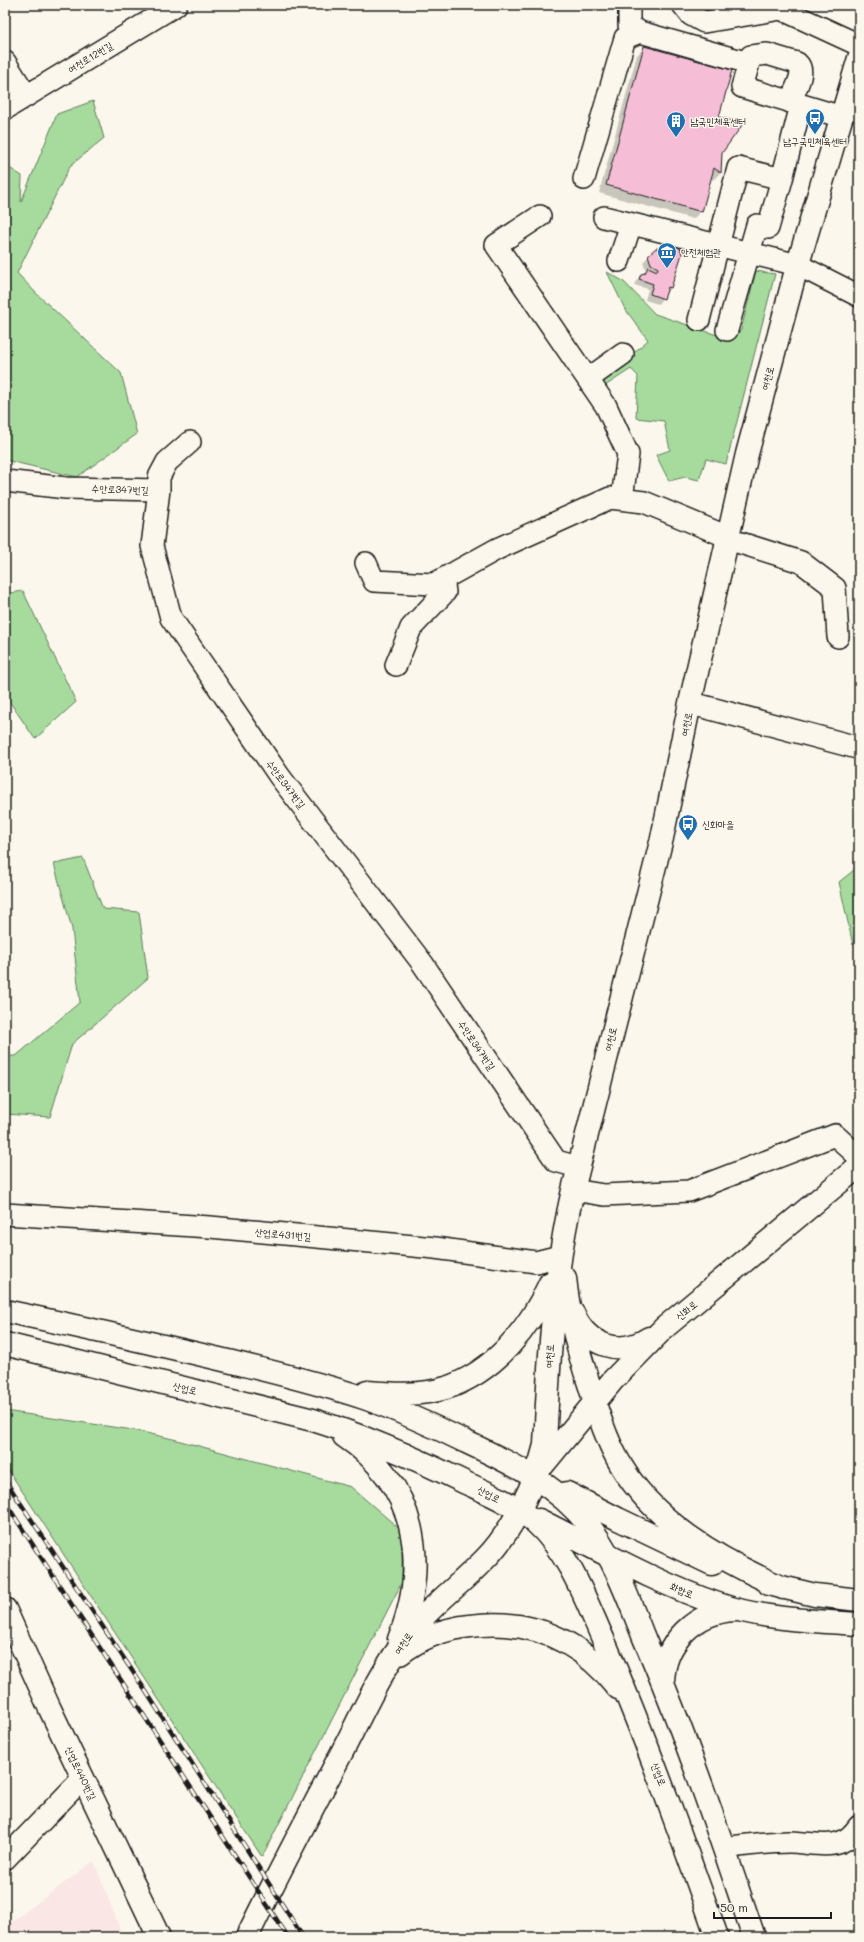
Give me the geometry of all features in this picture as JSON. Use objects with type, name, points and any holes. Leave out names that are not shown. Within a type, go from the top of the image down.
[{"type":"main road","name":"여천로","points":[[247,1937],[284,1862],[387,1667],[416,1625],[493,1550],[509,1528],[536,1476],[545,1445],[550,1336],[564,1228],[662,838],[690,703],[747,454],[798,265],[849,111],[859,58]]},
{"type":"main road","name":"여천로","points":[[690,703],[859,748]]},
{"type":"main road","name":"신화로","points":[[536,1476],[594,1402],[664,1328],[859,1166]]},
{"type":"main road","points":[[564,1228],[563,1265],[567,1300],[573,1331],[594,1402],[617,1458],[633,1485],[648,1502],[711,1551],[744,1571],[783,1588]]},
{"type":"main road","points":[[328,1386],[396,1394],[420,1393],[444,1388],[465,1380],[486,1367],[506,1349],[524,1329],[540,1306],[560,1256]]},
{"type":"main road","points":[[5,1298],[145,1341]]},
{"type":"main road","points":[[567,1300],[575,1318],[582,1328],[600,1342],[610,1347],[632,1347],[664,1328]]},
{"type":"main road","points":[[5,1311],[145,1341],[328,1386],[414,1418],[490,1453],[618,1520],[713,1564],[749,1578],[783,1588],[815,1595],[859,1600]]},
{"type":"main road","name":"산업로","points":[[5,1344],[313,1420],[354,1432],[400,1451],[518,1509],[537,1523],[550,1538],[573,1574],[635,1713],[660,1777],[717,1937]]},
{"type":"main road","points":[[313,1420],[338,1431],[372,1458],[396,1488],[408,1516],[414,1547],[412,1590],[403,1630],[387,1667]]},
{"type":"main road","points":[[536,1476],[561,1495],[579,1513],[595,1533],[607,1554],[663,1682],[695,1764],[754,1937]]},
{"type":"main road","name":"화합로","points":[[518,1509],[607,1554],[694,1595],[719,1605],[740,1610],[812,1621],[859,1624]]},
{"type":"main road","name":"산업로440번길","points":[[5,1609],[10,1633],[83,1778],[159,1937]]},
{"type":"main road","points":[[663,1682],[663,1669],[666,1657],[672,1646],[689,1626],[712,1613],[740,1610]]},
{"type":"main road","points":[[387,1667],[409,1647],[438,1632],[479,1624],[502,1623],[522,1626],[540,1630],[559,1638],[576,1649],[611,1679],[635,1713]]},
{"type":"street","name":"여천로12번길","points":[[5,109],[176,5]]},
{"type":"street","points":[[683,5],[691,15],[704,22],[781,9],[859,45]]},
{"type":"street","points":[[584,179],[631,25],[749,63]]},
{"type":"street","points":[[727,330],[757,226],[768,228],[782,179],[795,104],[802,73],[797,62],[767,54],[751,56],[742,87],[795,104],[849,111]]},
{"type":"street","points":[[5,62],[26,95]]},
{"type":"street","points":[[698,320],[738,168],[782,179]]},
{"type":"street","points":[[540,216],[496,245],[606,406],[628,454],[622,499]]},
{"type":"street","points":[[604,217],[798,265],[859,296]]},
{"type":"street","points":[[619,260],[632,224]]},
{"type":"street","points":[[588,380],[623,354]]},
{"type":"street","points":[[159,490],[159,477],[167,462],[190,442]]},
{"type":"street","name":"수안로347번길","points":[[5,481],[66,488],[159,490],[152,546],[171,618],[280,777],[423,964],[556,1161],[578,1168]]},
{"type":"street","points":[[366,563],[374,582],[434,584],[497,549],[610,498],[644,502],[728,538],[801,562],[835,588],[838,637]]},
{"type":"street","points":[[396,665],[411,628],[445,592],[443,579]]},
{"type":"street","points":[[573,1190],[604,1195],[689,1191],[835,1135],[859,1157]]},
{"type":"street","name":"산업로431번길","points":[[5,1214],[210,1226],[435,1248],[536,1262],[560,1256]]},
{"type":"street","points":[[5,1859],[83,1778]]},
{"type":"street","points":[[724,1848],[752,1844],[788,1842],[840,1843],[850,1837],[859,1826]]},
{"type":"shaded area","points":[[94,1861],[123,1937],[5,1937],[5,1927]]},
{"type":"green space","points":[[93,101],[104,138],[70,166],[17,273],[36,293],[121,373],[137,434],[77,477],[5,460],[5,165],[22,176],[21,202],[57,114]]},
{"type":"green space","points":[[756,271],[775,274],[726,464],[706,459],[699,480],[685,477],[669,481],[656,455],[670,450],[664,421],[636,418],[638,376],[631,369],[605,386],[598,379],[629,357],[648,340],[625,309],[607,272],[623,281],[655,314],[723,337],[738,333],[741,330]]},
{"type":"green space","points":[[23,591],[76,702],[35,739],[5,695],[5,594]]},
{"type":"green space","points":[[83,858],[103,909],[139,912],[148,978],[72,1044],[50,1117],[5,1114],[5,1056],[16,1056],[80,1002],[72,929],[54,864]]},
{"type":"green space","points":[[859,866],[859,923],[853,945],[839,882]]},
{"type":"green space","points":[[5,1411],[133,1430],[173,1439],[351,1487],[402,1531],[402,1582],[262,1857],[5,1465]]},
{"type":"building","name":"남국민체육센터","points":[[644,46],[732,70],[719,117],[743,124],[722,153],[721,173],[714,168],[702,212],[606,185]]},
{"type":"building","name":"안전체험관","points":[[665,243],[680,248],[682,254],[671,288],[668,287],[664,299],[650,294],[653,284],[639,279],[641,274],[645,273],[648,267],[657,271],[658,268],[651,264],[648,255],[656,248],[663,249]]},
{"type":"railway","points":[[5,1480],[145,1690],[303,1937]]},
{"type":"railway","points":[[5,1502],[288,1937]]},
{"type":"place","name":"남구국민체육센터","points":[[815,135]]},
{"type":"place","name":"남국민체육센터","points":[[676,138]]},
{"type":"place","name":"안전체험관","points":[[667,269]]},
{"type":"place","name":"신화마을","points":[[688,841]]}]
